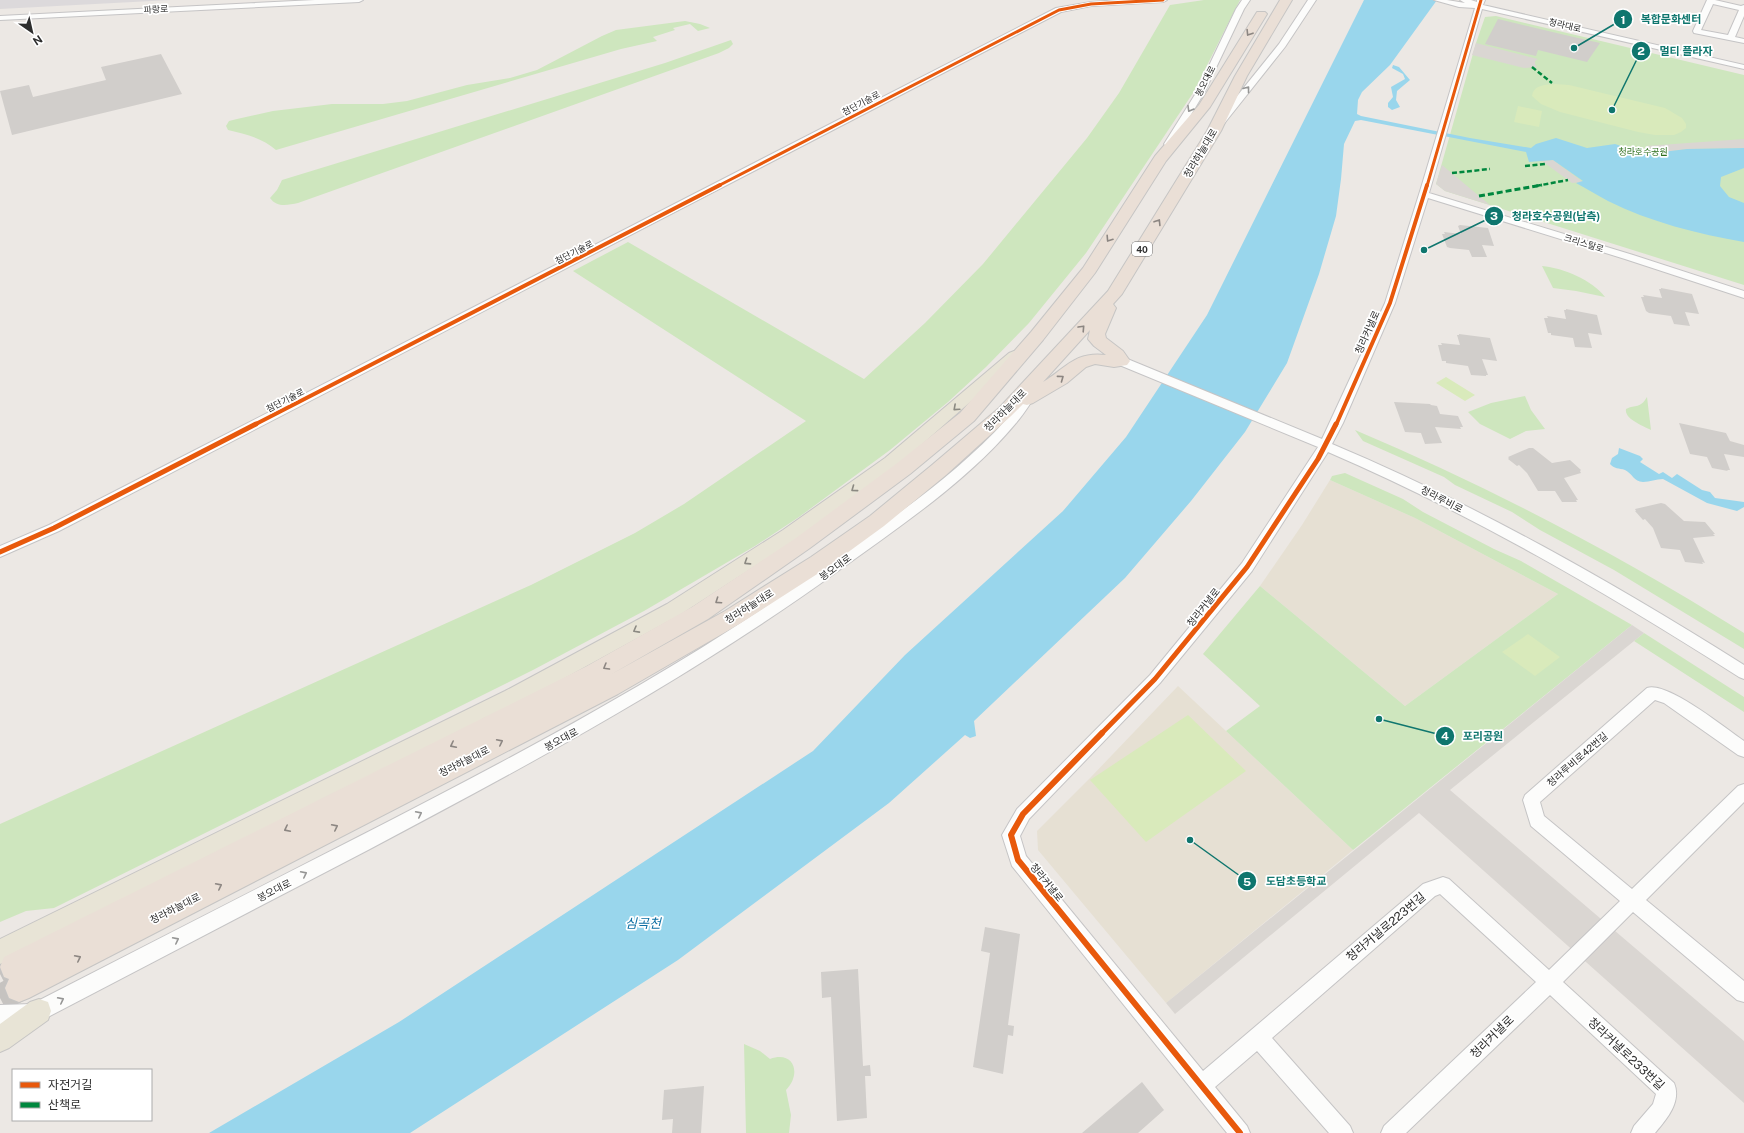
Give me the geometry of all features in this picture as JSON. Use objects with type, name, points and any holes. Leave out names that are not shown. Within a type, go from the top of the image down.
[{"type":"highway","name":"청라하늘대로","points":[[8,968],[610,687],[733,617],[877,521],[939,470],[1005,412],[1114,294],[1214,131],[1241,76],[1286,0]]},
{"type":"highway","name":"청라하늘대로","points":[[8,968],[595,673],[700,613],[803,543],[903,469],[967,417],[1037,336],[1089,270],[1160,160],[1204,107],[1266,7]]},
{"type":"highway","points":[[1027,399],[1061,379],[1080,363],[1095,359],[1114,362],[1121,361],[1119,357],[1104,347],[1097,339],[1097,334],[1114,294]]},
{"type":"highway","points":[[849,541],[980,454]]},
{"type":"main road","points":[[0,946],[23,940],[512,697],[674,609],[789,535],[891,462],[1037,336]]},
{"type":"main road","points":[[8,968],[23,940]]},
{"type":"main road","points":[[0,1039],[39,1012]]},
{"type":"street","points":[[0,11],[259,0]]},
{"type":"street","name":"파랑로","points":[[0,18],[359,0]]},
{"type":"street","name":"첨단기술로","points":[[0,552],[54,528],[1059,10],[1091,4],[1163,0]]},
{"type":"street","name":"봉오대로","points":[[1160,160],[1200,93],[1240,9],[1246,0]]},
{"type":"street","name":"40","points":[[1214,131],[1282,45],[1312,0]]},
{"type":"street","name":"청라대로","points":[[1438,0],[1480,3],[1744,67]]},
{"type":"street","points":[[1731,38],[1744,8],[1710,1],[1697,31],[1744,41]]},
{"type":"street","name":"청라커낼로","points":[[1240,1133],[1018,860],[1011,835],[1023,814],[1155,679],[1247,567],[1325,446],[1337,423],[1390,303],[1424,194],[1442,128],[1480,3]]},
{"type":"street","name":"크리스탈로","points":[[1424,194],[1629,257],[1744,295]]},
{"type":"street","name":"봉오대로","points":[[0,1028],[39,1012],[456,796],[594,721],[747,628],[826,574],[911,511],[980,454],[1012,422],[1056,356]]},
{"type":"street","name":"청라루비로","points":[[1121,361],[1285,429],[1421,488],[1526,542],[1645,611],[1744,673]]},
{"type":"street","name":"청라루비로42번길","points":[[1744,750],[1669,698],[1652,693],[1531,800],[1537,821],[1744,993]]},
{"type":"street","points":[[1632,901],[1744,791]]},
{"type":"street","name":"청라커낼로223번길","points":[[1201,1086],[1429,890],[1443,884],[1549,983]]},
{"type":"street","name":"청라커낼로","points":[[1391,1133],[1549,983],[1632,901]]},
{"type":"street","name":"청라커낼로233번길","points":[[1549,983],[1666,1090],[1662,1109],[1641,1133]]},
{"type":"street","points":[[0,1015],[39,1012]]},
{"type":"street","points":[[1258,1037],[1343,1133]]},
{"type":"shaded area","points":[[0,0],[171,0],[0,9]]},
{"type":"shaded area","points":[[1476,43],[1538,59],[1535,61],[1537,67],[1524,68],[1472,55]]},
{"type":"shaded area","points":[[1744,139],[1744,148],[1687,149],[1659,153],[1646,146]]},
{"type":"shaded area","points":[[1553,160],[1583,182],[1572,183],[1542,161]]},
{"type":"shaded area","points":[[1442,165],[1490,205],[1445,191],[1436,184]]},
{"type":"shaded area","points":[[1330,480],[1415,518],[1558,594],[1405,706],[1260,586],[1302,525]]},
{"type":"shaded area","points":[[1632,625],[1644,633],[1450,790],[1744,1041],[1744,1103],[1419,813],[1175,1014],[1166,1003]]},
{"type":"shaded area","points":[[1178,686],[1353,850],[1166,1003],[1038,850],[1037,831]]},
{"type":"green space","points":[[1204,0],[1240,0],[1193,93],[1086,253],[1029,323],[986,367],[948,402],[890,450],[799,517],[755,546],[644,611],[533,670],[54,908],[26,911],[0,922],[0,824],[531,585],[635,533],[684,504],[806,421],[573,271],[628,242],[864,379],[925,323],[983,264],[1087,138],[1119,93],[1170,5]]},
{"type":"green space","name":"청라호수공원","points":[[1496,16],[1744,75],[1744,285],[1445,191],[1436,184],[1476,43],[1485,17]]},
{"type":"green space","points":[[685,21],[710,28],[698,31],[690,24],[673,28],[675,30],[653,37],[657,41],[621,49],[276,150],[259,139],[228,130],[226,126],[229,121],[273,111],[332,104],[383,104],[407,101],[467,85],[510,78],[537,70],[616,30]]},
{"type":"green space","points":[[731,40],[733,44],[729,48],[719,53],[298,203],[279,205],[270,198],[277,190],[282,180],[665,63]]},
{"type":"green space","points":[[1555,84],[1569,85],[1665,108],[1682,118],[1686,124],[1686,128],[1674,135],[1655,135],[1638,132],[1560,112],[1541,104],[1532,96],[1535,89],[1538,87]]},
{"type":"green space","points":[[1518,106],[1542,111],[1539,127],[1514,122]]},
{"type":"green space","points":[[1542,266],[1559,269],[1577,276],[1593,285],[1605,297],[1553,288]]},
{"type":"green space","points":[[1446,377],[1475,395],[1465,401],[1436,383]]},
{"type":"green space","points":[[1525,396],[1531,410],[1545,429],[1526,431],[1510,439],[1480,424],[1468,412],[1491,403]]},
{"type":"green space","points":[[1647,397],[1651,430],[1635,422],[1626,413],[1626,409],[1640,405]]},
{"type":"green space","points":[[1355,430],[1505,499],[1650,576],[1744,633],[1744,649],[1614,570],[1540,530],[1512,512],[1455,485],[1444,477],[1363,441]]},
{"type":"green space","points":[[1345,473],[1403,499],[1423,512],[1494,549],[1521,561],[1632,625],[1353,850],[1226,731],[1260,706],[1203,654],[1260,586],[1405,706],[1558,594],[1415,518],[1330,480],[1332,476]]},
{"type":"green space","points":[[1644,633],[1744,697],[1744,712],[1634,641]]},
{"type":"green space","points":[[1528,634],[1560,657],[1535,676],[1502,652]]},
{"type":"green space","points":[[1188,715],[1246,771],[1146,842],[1090,780]]},
{"type":"green space","points":[[744,1044],[760,1051],[770,1059],[778,1057],[785,1058],[793,1065],[794,1077],[786,1090],[791,1115],[789,1133],[746,1133]]},
{"type":"water","name":"심곡천","points":[[1364,0],[1437,0],[1390,65],[1362,92],[1358,100],[1357,114],[1470,138],[1531,148],[1536,144],[1556,138],[1587,148],[1615,144],[1646,154],[1687,149],[1744,148],[1744,168],[1721,177],[1720,186],[1729,197],[1744,203],[1744,242],[1674,226],[1640,215],[1608,201],[1576,183],[1583,181],[1553,160],[1529,162],[1526,152],[1361,120],[1355,121],[1344,144],[1336,216],[1319,274],[1287,363],[1245,432],[1191,501],[1125,578],[974,721],[976,736],[970,738],[965,735],[889,803],[678,960],[410,1133],[209,1133],[399,1022],[813,751],[905,655],[1063,511],[1126,437],[1207,315]]},
{"type":"water","points":[[1393,65],[1399,67],[1410,80],[1397,91],[1396,100],[1400,107],[1392,110],[1388,107],[1388,103],[1393,97],[1391,87],[1405,79],[1403,74],[1392,68]]},
{"type":"water","points":[[1619,448],[1640,456],[1643,459],[1640,462],[1659,474],[1663,472],[1672,478],[1677,474],[1702,490],[1710,492],[1715,498],[1744,502],[1744,507],[1737,511],[1707,503],[1663,479],[1646,482],[1637,481],[1627,471],[1615,468],[1610,464],[1612,458],[1618,454]]},
{"type":"building","points":[[1498,19],[1600,43],[1587,62],[1538,50],[1536,56],[1485,44]]},
{"type":"building","points":[[161,54],[182,94],[12,135],[0,91],[29,85],[33,97],[106,80],[101,67]]},
{"type":"building","points":[[1458,226],[1488,228],[1494,246],[1482,245],[1487,257],[1472,257],[1469,250],[1447,247],[1442,234],[1445,234],[1444,232],[1461,234]]},
{"type":"building","points":[[1661,288],[1692,294],[1699,314],[1685,312],[1690,326],[1674,324],[1671,316],[1649,313],[1646,311],[1641,297],[1644,297],[1643,295],[1662,298],[1659,289]]},
{"type":"building","points":[[1566,309],[1597,315],[1602,335],[1588,333],[1592,348],[1575,347],[1573,338],[1551,335],[1551,333],[1548,333],[1544,318],[1548,318],[1547,316],[1566,319],[1564,310]]},
{"type":"building","points":[[1457,335],[1490,338],[1497,361],[1482,359],[1488,375],[1471,375],[1468,366],[1446,363],[1446,361],[1442,361],[1438,345],[1442,345],[1441,343],[1460,345]]},
{"type":"building","points":[[1394,402],[1430,404],[1437,406],[1440,414],[1458,416],[1463,427],[1460,427],[1461,429],[1435,427],[1442,443],[1425,444],[1421,433],[1405,432]]},
{"type":"building","points":[[1679,423],[1726,433],[1730,441],[1744,445],[1744,457],[1724,454],[1730,470],[1727,470],[1728,471],[1712,468],[1707,457],[1690,454]]},
{"type":"building","points":[[1529,448],[1533,448],[1552,463],[1570,460],[1581,470],[1581,473],[1564,478],[1578,500],[1576,500],[1577,502],[1562,502],[1555,491],[1538,491],[1527,473],[1519,465],[1517,466],[1508,459],[1508,457]]},
{"type":"building","points":[[1661,503],[1665,504],[1684,521],[1705,522],[1715,534],[1713,534],[1715,536],[1693,538],[1705,563],[1685,562],[1680,550],[1661,548],[1653,528],[1635,511],[1635,509]]},
{"type":"building","points":[[985,927],[1020,934],[1008,1025],[1014,1026],[1013,1036],[1008,1035],[1003,1074],[973,1067],[990,953],[981,951]]},
{"type":"building","points":[[858,969],[863,1066],[870,1065],[871,1076],[865,1076],[867,1118],[837,1121],[831,997],[822,998],[821,972]]},
{"type":"building","points":[[1142,1082],[1164,1110],[1138,1133],[1082,1133]]},
{"type":"building","points":[[704,1086],[701,1133],[672,1133],[673,1119],[662,1120],[664,1090]]},
{"type":"tunnel","points":[[0,974],[14,967]]},
{"type":"tunnel","points":[[0,998],[19,988]]},
{"type":"marked path","points":[[1532,67],[1552,83]]},
{"type":"marked path","points":[[1525,166],[1545,164]]},
{"type":"marked path","points":[[1452,173],[1490,169]]},
{"type":"marked path","points":[[1479,196],[1568,180]]},
{"type":"cycle path","points":[[0,552],[54,528],[1059,10],[1091,4],[1163,0]]},
{"type":"cycle path","points":[[1240,1133],[1018,860],[1011,835],[1023,814],[1155,679],[1247,567],[1318,459],[1337,423],[1390,303],[1426,188],[1442,129],[1481,0]]},
{"type":"place","name":"복합문화센터","points":[[1574,48]]},
{"type":"place","name":"멀티 플라자","points":[[1612,110]]},
{"type":"place","name":"청라호수공원(남측)","points":[[1424,250]]},
{"type":"place","name":"포리공원","points":[[1379,719]]},
{"type":"place","name":"도담초등학교","points":[[1190,840]]}]
